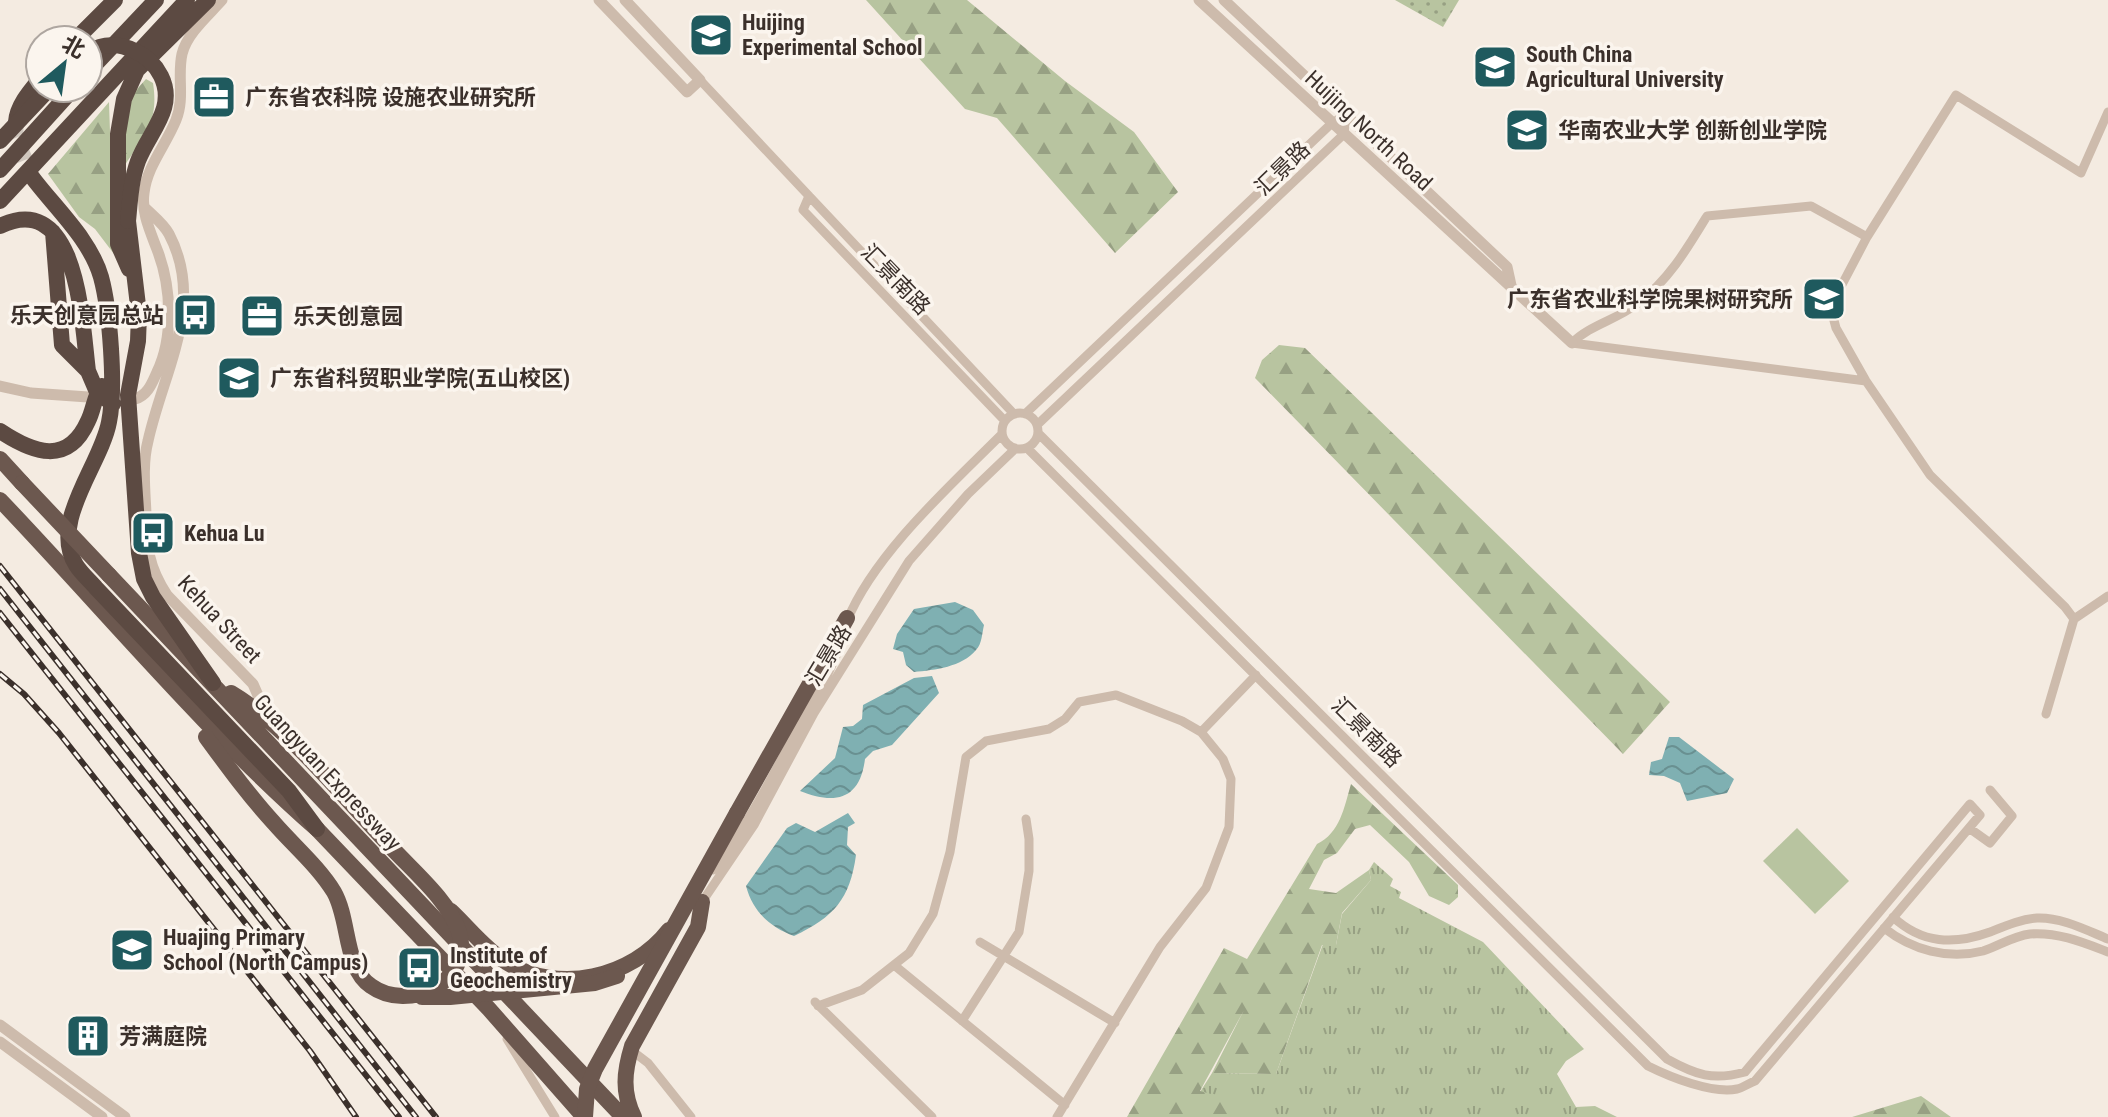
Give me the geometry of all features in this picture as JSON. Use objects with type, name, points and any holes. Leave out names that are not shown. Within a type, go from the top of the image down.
[{"type":"highway","points":[[91,24],[115,0]]},
{"type":"highway","points":[[104,55],[156,0]]},
{"type":"highway","points":[[0,201],[187,0]]},
{"type":"highway","points":[[135,282],[118,244],[119,117],[137,70],[208,0]]},
{"type":"highway","points":[[104,45],[126,47],[151,62],[165,85],[165,109],[133,175],[128,221],[139,314],[138,341],[128,395],[139,553],[144,579],[153,597],[213,683],[258,711],[495,955],[532,974],[573,978],[617,973]]},
{"type":"highway","points":[[16,122],[24,100]]},
{"type":"highway","points":[[0,141],[35,104]]},
{"type":"highway","points":[[0,170],[60,104]]},
{"type":"highway","points":[[32,177],[88,246],[100,273],[108,319],[113,404],[103,445],[70,519],[68,544],[76,566],[289,791],[317,829]]},
{"type":"highway","points":[[0,226],[20,220],[39,224],[53,232],[64,244],[76,285],[92,395],[90,418],[81,434],[70,446],[56,452],[25,446],[0,431]]},
{"type":"highway","points":[[53,232],[62,345],[88,371]]},
{"type":"highway","points":[[92,395],[111,376]]},
{"type":"highway","points":[[92,395],[113,404]]},
{"type":"highway","name":"Guangyuan Expressway","points":[[0,459],[623,1117]]},
{"type":"highway","name":"Guangyuan Expressway","points":[[0,500],[175,689],[317,829],[489,1009],[584,1117]]},
{"type":"highway","points":[[584,1117],[587,1089],[595,1069],[847,618]]},
{"type":"highway","points":[[175,689],[240,785],[334,892],[349,934],[354,963],[364,980],[389,995],[450,997],[595,983],[638,967],[656,953],[696,899]]},
{"type":"highway","points":[[634,1117],[628,1106],[624,1077],[631,1050],[698,927],[696,899]]},
{"type":"highway","points":[[413,997],[442,984],[456,963],[461,941],[447,908]]},
{"type":"street","points":[[135,399],[144,395],[151,386],[162,363],[169,332],[165,278],[143,196],[150,170],[180,107],[185,44],[222,0]]},
{"type":"street","points":[[599,0],[687,92],[700,80]]},
{"type":"street","name":"汇景南路","points":[[625,0],[1020,414]]},
{"type":"street","name":"Huijing North Road","points":[[1199,0],[1572,343]]},
{"type":"street","name":"Huijing North Road","points":[[1224,0],[1507,267],[1512,290]]},
{"type":"street","points":[[2074,619],[1930,475],[1866,381],[1836,328],[1832,313],[1836,296],[1867,237],[1956,95],[2081,173],[2108,112]]},
{"type":"street","points":[[1344,134],[1346,115]]},
{"type":"street","name":"汇景路","points":[[1020,414],[1332,123],[1346,115]]},
{"type":"street","name":"汇景路","points":[[1038,429],[1344,134]]},
{"type":"street","name":"汇景南路","points":[[809,196],[803,210],[1005,421]]},
{"type":"street","points":[[1572,343],[1583,332],[1614,319],[1655,289],[1673,270],[1707,216],[1811,206],[1867,237]]},
{"type":"street","name":"Kehua Street","points":[[144,207],[161,223],[174,247],[185,291],[183,320],[148,440],[145,490],[147,553],[167,595],[253,684],[260,700],[258,711]]},
{"type":"street","points":[[1572,343],[1866,381]]},
{"type":"street","points":[[0,386],[31,393],[92,395]]},
{"type":"street","points":[[1020,414],[1038,429],[1033,444],[1015,449],[1006,443],[1002,434],[1005,421],[1020,414]]},
{"type":"street","name":"汇景南路","points":[[1038,429],[1667,1059],[1691,1072],[1722,1078],[1745,1072],[1970,804],[1980,815],[1969,828]]},
{"type":"street","name":"汇景路","points":[[696,899],[737,840],[831,670],[847,618],[873,576],[914,523],[1002,434]]},
{"type":"street","name":"汇景南路","points":[[1027,448],[1648,1066],[1673,1079],[1702,1086],[1735,1090],[1755,1081],[1884,928]]},
{"type":"street","name":"汇景路","points":[[696,899],[754,825],[814,713],[909,561],[968,494],[1015,449]]},
{"type":"street","points":[[2046,714],[2074,619],[2108,596]]},
{"type":"street","points":[[1201,732],[1256,675]]},
{"type":"street","points":[[932,1117],[816,1004],[862,990],[909,953],[933,914],[950,852],[966,757],[986,741],[1049,729],[1065,719],[1079,702],[1116,695],[1182,721],[1201,732],[1223,759],[1231,779],[1229,827],[1206,888],[1160,947],[1057,1117]]},
{"type":"street","points":[[1990,790],[2012,816],[1990,843],[1969,828],[1884,928],[1901,942],[1924,950],[1947,953],[1983,951],[2027,934],[2069,937],[2108,952]]},
{"type":"street","points":[[962,1021],[1019,932],[1029,871],[1026,819]]},
{"type":"street","points":[[1893,917],[1907,930],[1934,939],[1963,940],[2012,923],[2038,918],[2071,924],[2108,939]]},
{"type":"street","points":[[980,942],[1115,1023]]},
{"type":"street","points":[[894,965],[1065,1105]]},
{"type":"street","points":[[489,1009],[555,1117]]},
{"type":"street","points":[[0,1025],[125,1117]]},
{"type":"street","points":[[0,1042],[102,1117]]},
{"type":"street","points":[[631,1050],[648,1063],[691,1117]]},
{"type":"green space","points":[[866,0],[967,0],[1065,81],[1134,132],[1178,192],[1115,253],[997,118],[965,109]]},
{"type":"green space","points":[[1395,0],[1459,0],[1443,27]]},
{"type":"green space","points":[[146,79],[153,83],[152,117],[125,165],[127,100]]},
{"type":"green space","points":[[109,102],[114,254],[95,229],[79,217],[48,174]]},
{"type":"green space","points":[[1279,345],[1305,348],[1670,702],[1623,754],[1255,378],[1262,360]]},
{"type":"green space","points":[[1351,784],[1458,885],[1458,897],[1449,905],[1429,896],[1409,862],[1370,825],[1355,829],[1337,853],[1324,860],[1309,889],[1336,893],[1369,870],[1371,880],[1342,913],[1336,945],[1322,945],[1276,1074],[1212,1073],[1244,1010],[1200,1091],[1248,1104],[1250,1117],[1127,1117],[1224,948],[1247,959],[1317,844],[1336,827]]},
{"type":"green space","points":[[1797,828],[1849,881],[1815,914],[1763,861]]},
{"type":"green space","points":[[1374,862],[1393,879],[1390,886],[1401,892],[1399,898],[1483,942],[1584,1049],[1566,1061],[1557,1074],[1576,1107],[1595,1106],[1617,1117],[1249,1117],[1200,1092],[1212,1073],[1276,1074],[1323,944],[1336,945],[1342,914],[1371,880],[1369,870]]},
{"type":"green space","points":[[1921,1096],[1951,1117],[1852,1117]]},
{"type":"water","points":[[955,602],[973,610],[984,625],[978,648],[956,664],[914,672],[906,665],[903,652],[893,649],[897,634],[914,609]]},
{"type":"water","points":[[932,676],[939,693],[892,745],[873,751],[865,759],[858,783],[851,791],[844,796],[824,798],[800,791],[835,758],[843,727],[853,726],[862,719],[863,705],[914,678]]},
{"type":"water","points":[[1669,737],[1679,737],[1734,779],[1727,793],[1687,801],[1680,783],[1664,776],[1649,775],[1651,762],[1662,759]]},
{"type":"water","points":[[848,813],[855,823],[848,827],[847,845],[856,855],[849,884],[838,905],[820,922],[794,936],[777,928],[758,911],[746,886],[787,828],[796,823],[815,832]]},
{"type":"tunnel","points":[[16,122],[15,136],[32,177]]},
{"type":"railway","points":[[0,566],[436,1117]]},
{"type":"railway","points":[[0,589],[416,1117]]},
{"type":"railway","points":[[0,613],[399,1117]]},
{"type":"railway","points":[[0,674],[24,694],[59,733],[310,1051],[356,1117]]},
{"type":"place","name":"Huijing Experimental School","points":[[711,35]]},
{"type":"place","name":"South China Agricultural University","points":[[1495,67]]},
{"type":"place","name":"广东省农科院 设施农业研究所","points":[[214,97]]},
{"type":"place","name":"华南农业大学 创新创业学院","points":[[1527,130]]},
{"type":"place","name":"广东省农业科学院果树研究所","points":[[1824,299]]},
{"type":"place","name":"乐天创意园总站","points":[[195,315]]},
{"type":"place","name":"乐天创意园","points":[[262,316]]},
{"type":"place","name":"广东省科贸职业学院(五山校区)","points":[[239,378]]},
{"type":"place","name":"Kehua Lu","points":[[153,533]]},
{"type":"place","name":"Huajing Primary School (North Campus)","points":[[132,950]]},
{"type":"place","name":"Institute of Geochemistry","points":[[419,968]]},
{"type":"place","name":"芳满庭院","points":[[88,1036]]}]
